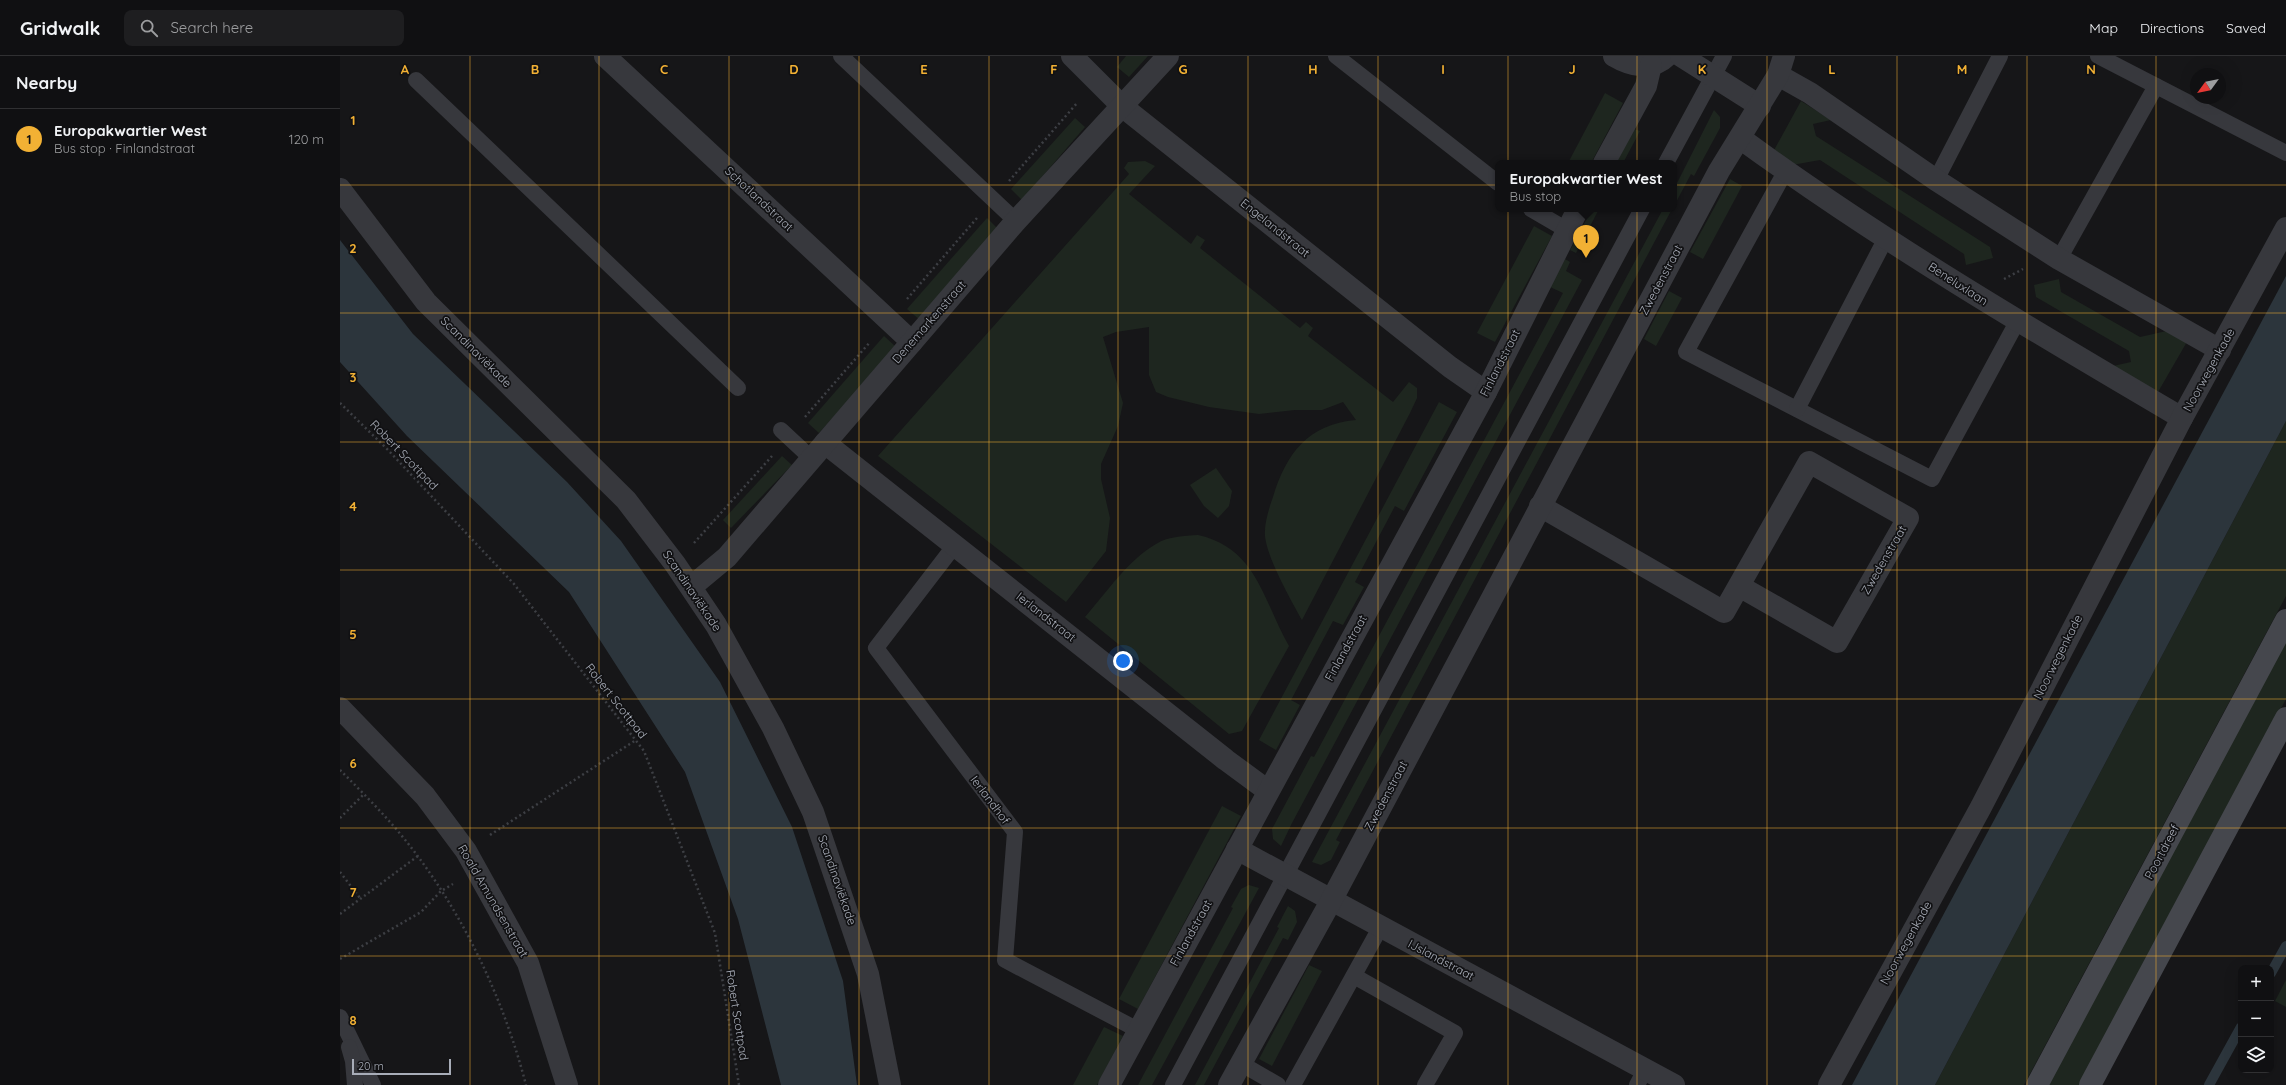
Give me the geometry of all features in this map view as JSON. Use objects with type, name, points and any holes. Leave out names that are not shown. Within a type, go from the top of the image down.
[{"type":"main road","name":"Poortdreef","points":[[2037,1085],[2286,620]]},
{"type":"main road","points":[[2090,1085],[2286,718]]},
{"type":"street","name":"Schotlandstraat","points":[[605,56],[912,342]]},
{"type":"street","name":"Engelandstraat","points":[[1072,56],[1123,106],[1450,367],[1486,392]]},
{"type":"street","name":"Denemarkenstraat","points":[[691,587],[727,557],[1016,221],[1168,56]]},
{"type":"street","points":[[1614,56],[1625,63],[1638,66],[1659,60]]},
{"type":"street","points":[[1681,56],[1760,106]]},
{"type":"street","points":[[1606,160],[1659,60]]},
{"type":"street","points":[[1781,66],[1810,93],[1936,180],[2059,259],[2220,350]]},
{"type":"street","name":"Zwedenstraat","points":[[1229,1085],[1331,901],[1719,171],[1760,106],[1781,66]]},
{"type":"street","name":"Beneluxlaan","points":[[1740,138],[1785,172],[2017,322],[2182,418]]},
{"type":"street","name":"Scandinaviëkade","points":[[340,189],[426,302],[626,500],[691,587],[716,625],[773,728],[813,812],[868,974],[890,1085]]},
{"type":"street","name":"Finlandstraat","points":[[1109,1085],[1486,392],[1576,212]]},
{"type":"street","name":"Noorwegenkade","points":[[1829,1085],[1981,807],[2182,418],[2286,228]]},
{"type":"street","name":"Ierlandstraat","points":[[818,450],[955,545],[1268,791]]},
{"type":"street","name":"Zwedenstraat","points":[[1540,506],[1724,612],[1809,462],[1908,518],[1837,642],[1739,586]]},
{"type":"street","name":"Roald Amundsenstraat","points":[[340,708],[425,796],[466,851],[528,963],[567,1085]]},
{"type":"street","name":"IJslandstraat","points":[[1237,849],[1380,928],[1641,1077],[1674,1085]]},
{"type":"lane","points":[[841,56],[1016,221]]},
{"type":"lane","points":[[1336,56],[1495,181]]},
{"type":"lane","points":[[1668,160],[1724,56]]},
{"type":"lane","points":[[1936,180],[2000,56]]},
{"type":"lane","points":[[2098,56],[2286,153]]},
{"type":"lane","points":[[416,80],[738,388]]},
{"type":"lane","points":[[2059,259],[2156,86]]},
{"type":"lane","points":[[1785,172],[1686,352],[1932,479],[2017,322]]},
{"type":"lane","points":[[1536,212],[1567,230]]},
{"type":"lane","points":[[1174,1085],[1640,212]]},
{"type":"lane","points":[[1797,409],[1886,238]]},
{"type":"lane","points":[[782,430],[818,450]]},
{"type":"lane","name":"Ierlandhof","points":[[955,545],[876,648],[1015,832],[1005,960],[1138,1030]]},
{"type":"lane","points":[[1293,1085],[1380,928]]},
{"type":"lane","points":[[1354,976],[1454,1033],[1425,1085]]},
{"type":"lane","points":[[340,1017],[353,1061],[355,1085]]},
{"type":"lane","points":[[340,1017],[374,1085]]},
{"type":"lane","points":[[1240,1063],[1278,1085]]},
{"type":"path","points":[[1974,294],[2027,267],[2039,246]]},
{"type":"path","name":"Robert Scottpad","points":[[340,403],[388,450],[514,584],[644,751],[715,934],[738,1085]]},
{"type":"path","points":[[466,851],[636,740]]},
{"type":"path","points":[[340,770],[364,794],[418,856],[468,936],[493,988],[517,1050],[526,1085]]},
{"type":"path","points":[[340,818],[364,794]]},
{"type":"path","points":[[340,914],[418,856]]},
{"type":"path","points":[[340,959],[421,912],[441,891],[477,870]]},
{"type":"path","points":[[340,872],[360,898]]},
{"type":"shaded area","points":[[1126,56],[1148,56],[1129,77],[1117,67]]},
{"type":"shaded area","points":[[1605,93],[1623,103],[1593,160],[1570,160]]},
{"type":"shaded area","points":[[1801,101],[1831,120],[1813,124],[1816,136],[1990,247],[1993,258],[1966,265],[1964,254],[1820,160],[1792,165],[1773,152]]},
{"type":"shaded area","points":[[1714,110],[1720,117],[1720,128],[1694,176],[1691,174],[1677,200],[1677,183]]},
{"type":"shaded area","points":[[1075,118],[1085,127],[1022,200],[1011,189]]},
{"type":"shaded area","points":[[1634,129],[1640,131],[1625,160],[1618,160]]},
{"type":"shaded area","points":[[1145,161],[1155,166],[1129,194],[1191,244],[1197,235],[1205,240],[1200,248],[1300,328],[1306,322],[1313,328],[1308,336],[1393,402],[1409,382],[1417,388],[1417,398],[1410,413],[1302,620],[1280,579],[1270,556],[1265,536],[1266,521],[1278,482],[1292,455],[1301,444],[1312,435],[1325,428],[1339,423],[1356,420],[1343,402],[1322,410],[1295,410],[1259,414],[1209,407],[1168,397],[1156,392],[1149,375],[1149,327],[1116,332],[1103,337],[1123,403],[1118,426],[1101,464],[1101,479],[1110,518],[1106,551],[1066,602],[878,456],[1129,174],[1124,168],[1128,162]]},
{"type":"shaded area","points":[[1730,179],[1742,186],[1703,259],[1690,252]]},
{"type":"shaded area","points":[[1590,212],[1597,212],[1576,253],[1570,250]]},
{"type":"shaded area","points":[[1661,212],[1670,212],[1336,840],[1340,842],[1331,860],[1321,865],[1312,862]]},
{"type":"shaded area","points":[[987,218],[997,228],[920,320],[907,309]]},
{"type":"shaded area","points":[[1534,226],[1552,236],[1495,342],[1477,333]]},
{"type":"shaded area","points":[[340,240],[413,334],[567,482],[621,541],[720,682],[792,827],[843,981],[857,1085],[781,1085],[738,919],[685,772],[569,592],[407,436],[340,362]]},
{"type":"shaded area","points":[[1565,259],[1570,262],[1566,271],[1582,280],[1281,846],[1273,839],[1272,829],[1311,756],[1314,757],[1563,293],[1550,287]]},
{"type":"shaded area","points":[[2286,276],[2286,421],[1935,1085],[1852,1085]]},
{"type":"shaded area","points":[[2059,279],[2061,292],[2140,337],[2171,330],[2188,340],[2158,392],[2113,366],[2131,362],[2129,351],[2036,297],[2034,285]]},
{"type":"shaded area","points":[[1669,291],[1682,298],[1656,346],[1644,339]]},
{"type":"shaded area","points":[[884,336],[896,347],[819,433],[808,423]]},
{"type":"shaded area","points":[[1439,402],[1457,412],[1404,511],[1395,506],[1355,582],[1364,587],[1343,625],[1333,621],[1291,700],[1300,705],[1276,750],[1259,740]]},
{"type":"shaded area","points":[[2286,421],[2286,596],[2024,1085],[1935,1085]]},
{"type":"shaded area","points":[[782,456],[792,465],[731,528],[723,520]]},
{"type":"shaded area","points":[[1216,468],[1232,491],[1229,506],[1218,518],[1204,506],[1190,485]]},
{"type":"shaded area","points":[[1198,535],[1218,542],[1233,552],[1246,564],[1256,578],[1289,646],[1242,731],[1229,734],[1085,617],[1118,577],[1146,551],[1166,539]]},
{"type":"shaded area","points":[[2286,635],[2286,699],[2079,1085],[2045,1085]]},
{"type":"shaded area","points":[[1222,806],[1241,816],[1138,1009],[1119,999]]},
{"type":"shaded area","points":[[1249,885],[1259,888],[1152,1085],[1138,1085],[1233,908],[1231,907],[1241,889]]},
{"type":"shaded area","points":[[1288,906],[1295,911],[1297,922],[1288,940],[1283,938],[1204,1085],[1195,1085],[1279,928],[1277,927]]},
{"type":"shaded area","points":[[1309,965],[1322,971],[1272,1066],[1259,1059]]},
{"type":"shaded area","points":[[2286,980],[2286,1007],[2275,1001]]},
{"type":"shaded area","points":[[1104,1027],[1123,1036],[1097,1085],[1073,1085]]},
{"type":"waterway","points":[[2274,968],[2286,946]]},
{"type":"waterway","points":[[2209,1085],[2238,1032]]},
{"type":"place","name":"Europakwartier West","points":[[1586,258]]}]
